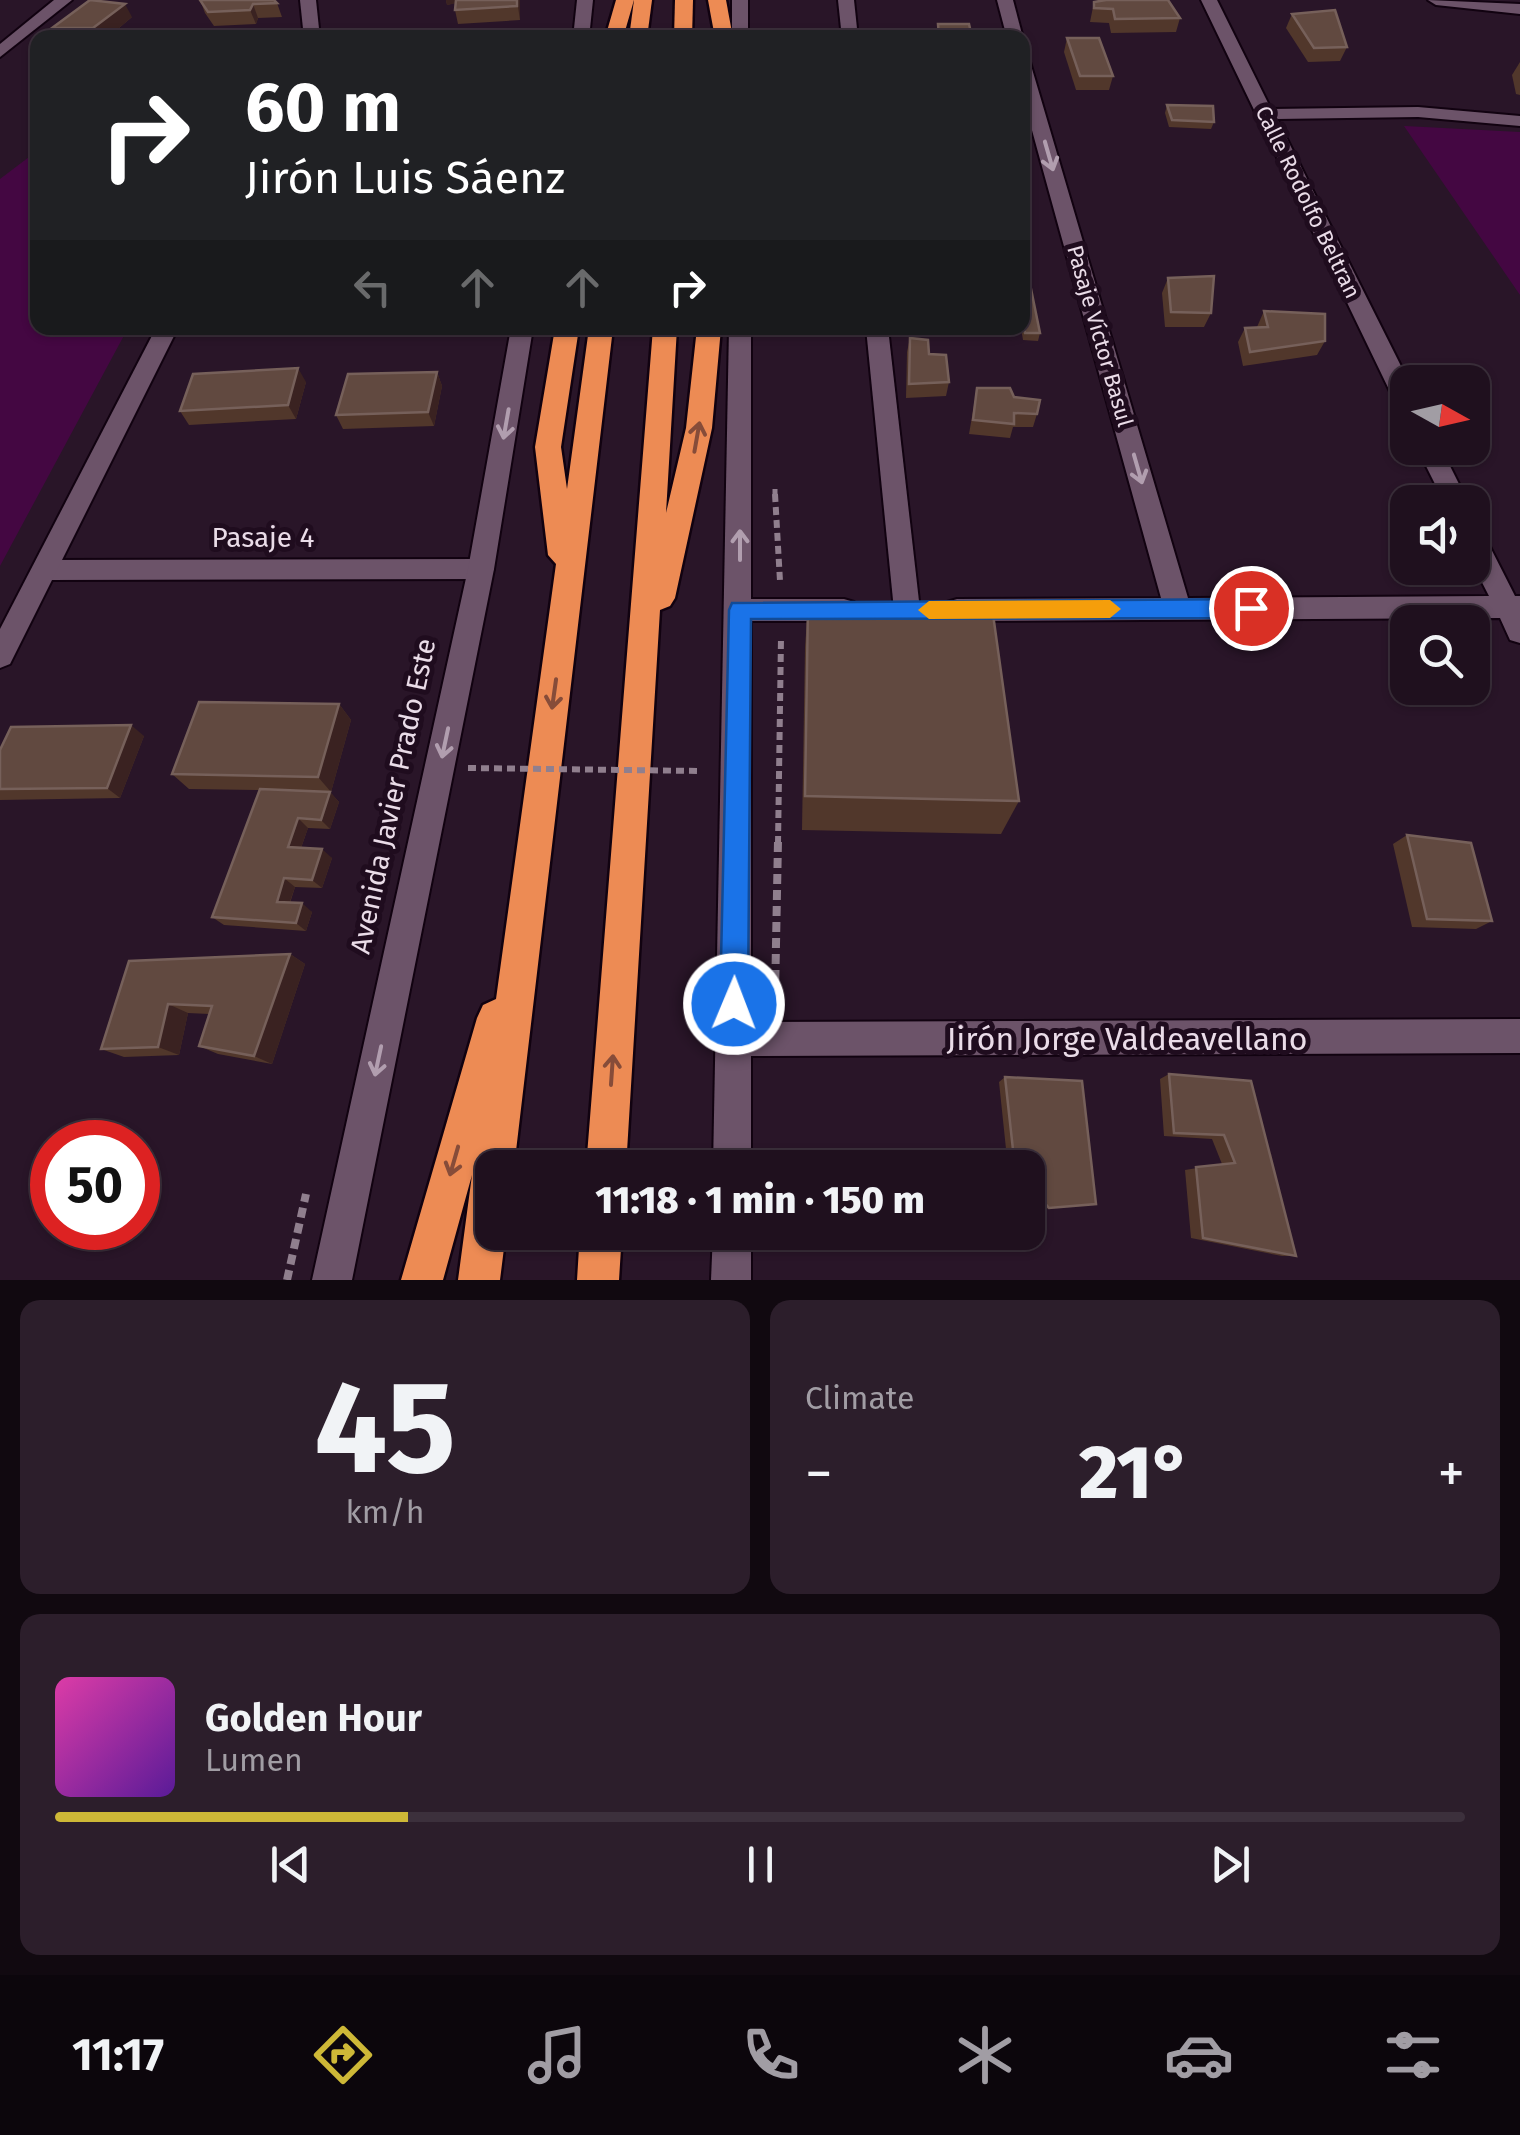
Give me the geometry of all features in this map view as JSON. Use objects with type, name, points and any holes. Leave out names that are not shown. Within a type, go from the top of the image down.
[{"type":"highway","points":[[616,30],[625,0]]},
{"type":"highway","points":[[639,30],[643,0]]},
{"type":"highway","points":[[683,30],[684,0]]},
{"type":"highway","points":[[717,0],[723,30]]},
{"type":"highway","points":[[565,335],[548,448],[567,598]]},
{"type":"highway","points":[[479,1280],[601,335]]},
{"type":"highway","points":[[607,1150],[665,335]]},
{"type":"highway","points":[[642,668],[691,470],[708,335]]},
{"type":"highway","points":[[422,1280],[521,934]]},
{"type":"street","points":[[0,52],[64,0]]},
{"type":"street","points":[[308,0],[311,30]]},
{"type":"street","points":[[582,30],[585,0]]},
{"type":"street","points":[[740,0],[740,30]]},
{"type":"street","points":[[846,0],[849,30]]},
{"type":"street","points":[[1004,0],[1013,30]]},
{"type":"street","name":"Calle Rodolfo Beltran","points":[[1209,0],[1390,367]]},
{"type":"street","points":[[1436,0],[1520,10]]},
{"type":"street","name":"Pasaje Víctor Basul","points":[[1030,90],[1178,609]]},
{"type":"street","points":[[1265,114],[1418,112],[1520,120]]},
{"type":"street","points":[[0,656],[163,335]]},
{"type":"street","name":"Avenida Javier Prado Este","points":[[332,1280],[481,569],[521,335]]},
{"type":"street","points":[[732,1150],[740,335]]},
{"type":"street","points":[[878,335],[907,610]]},
{"type":"street","points":[[1490,566],[1514,607],[1520,632]]},
{"type":"street","name":"Pasaje 4","points":[[44,570],[481,569]]},
{"type":"street","points":[[740,610],[1514,607]]},
{"type":"street","name":"Jirón Jorge Valdeavellano","points":[[734,1039],[1520,1036]]},
{"type":"street","points":[[731,1280],[732,1250]]},
{"type":"path","points":[[774,472],[782,610],[774,1039]]},
{"type":"path","points":[[468,768],[700,771]]},
{"type":"shaded area","points":[[1404,126],[1520,132],[1520,295]]},
{"type":"shaded area","points":[[30,156],[30,335],[124,335],[0,566],[0,179]]},
{"type":"building","points":[[90,0],[125,4],[93,28],[52,28]]},
{"type":"building","points":[[200,0],[277,3],[253,4],[250,10],[208,12]]},
{"type":"building","points":[[456,0],[517,0],[517,6],[455,10]]},
{"type":"building","points":[[1168,0],[1180,18],[1115,19],[1113,9],[1094,8],[1094,2]]},
{"type":"building","points":[[1335,10],[1347,47],[1314,48],[1292,14]]},
{"type":"building","points":[[938,24],[969,24],[970,30],[938,30]]},
{"type":"building","points":[[1067,38],[1099,38],[1113,76],[1080,76]]},
{"type":"building","points":[[1167,105],[1213,106],[1214,122],[1172,120]]},
{"type":"building","points":[[1214,276],[1211,313],[1171,312],[1168,278]]},
{"type":"building","points":[[1030,284],[1040,333],[1030,333]]},
{"type":"building","points":[[1264,311],[1325,314],[1325,341],[1250,352],[1245,328],[1268,327]]},
{"type":"building","points":[[910,338],[928,340],[929,354],[946,355],[949,382],[909,384]]},
{"type":"building","points":[[298,368],[288,405],[180,411],[193,374]]},
{"type":"building","points":[[437,372],[428,412],[336,415],[348,374]]},
{"type":"building","points":[[977,388],[1010,388],[1014,397],[1040,400],[1037,414],[1014,413],[1014,424],[973,420]]},
{"type":"building","points":[[808,605],[992,607],[1019,801],[805,796]]},
{"type":"building","points":[[199,702],[339,704],[318,777],[172,774]]},
{"type":"building","points":[[131,725],[107,788],[0,789],[0,750],[11,727]]},
{"type":"building","points":[[260,789],[330,792],[321,820],[298,818],[288,847],[322,849],[312,880],[284,878],[277,902],[302,903],[296,923],[212,917]]},
{"type":"building","points":[[1407,835],[1471,843],[1492,921],[1427,919]]},
{"type":"building","points":[[290,954],[254,1056],[199,1046],[212,1006],[168,1004],[158,1047],[101,1049],[129,961]]},
{"type":"building","points":[[1169,1074],[1251,1081],[1296,1256],[1203,1238],[1196,1167],[1235,1163],[1224,1135],[1174,1133]]},
{"type":"building","points":[[1005,1077],[1082,1081],[1096,1204],[1049,1208],[1045,1203],[1045,1150],[1013,1150]]},
{"type":"slow traffic","points":[[929,610],[1110,609]]},
{"type":"route","points":[[734,1004],[740,610],[1251,608]]}]
